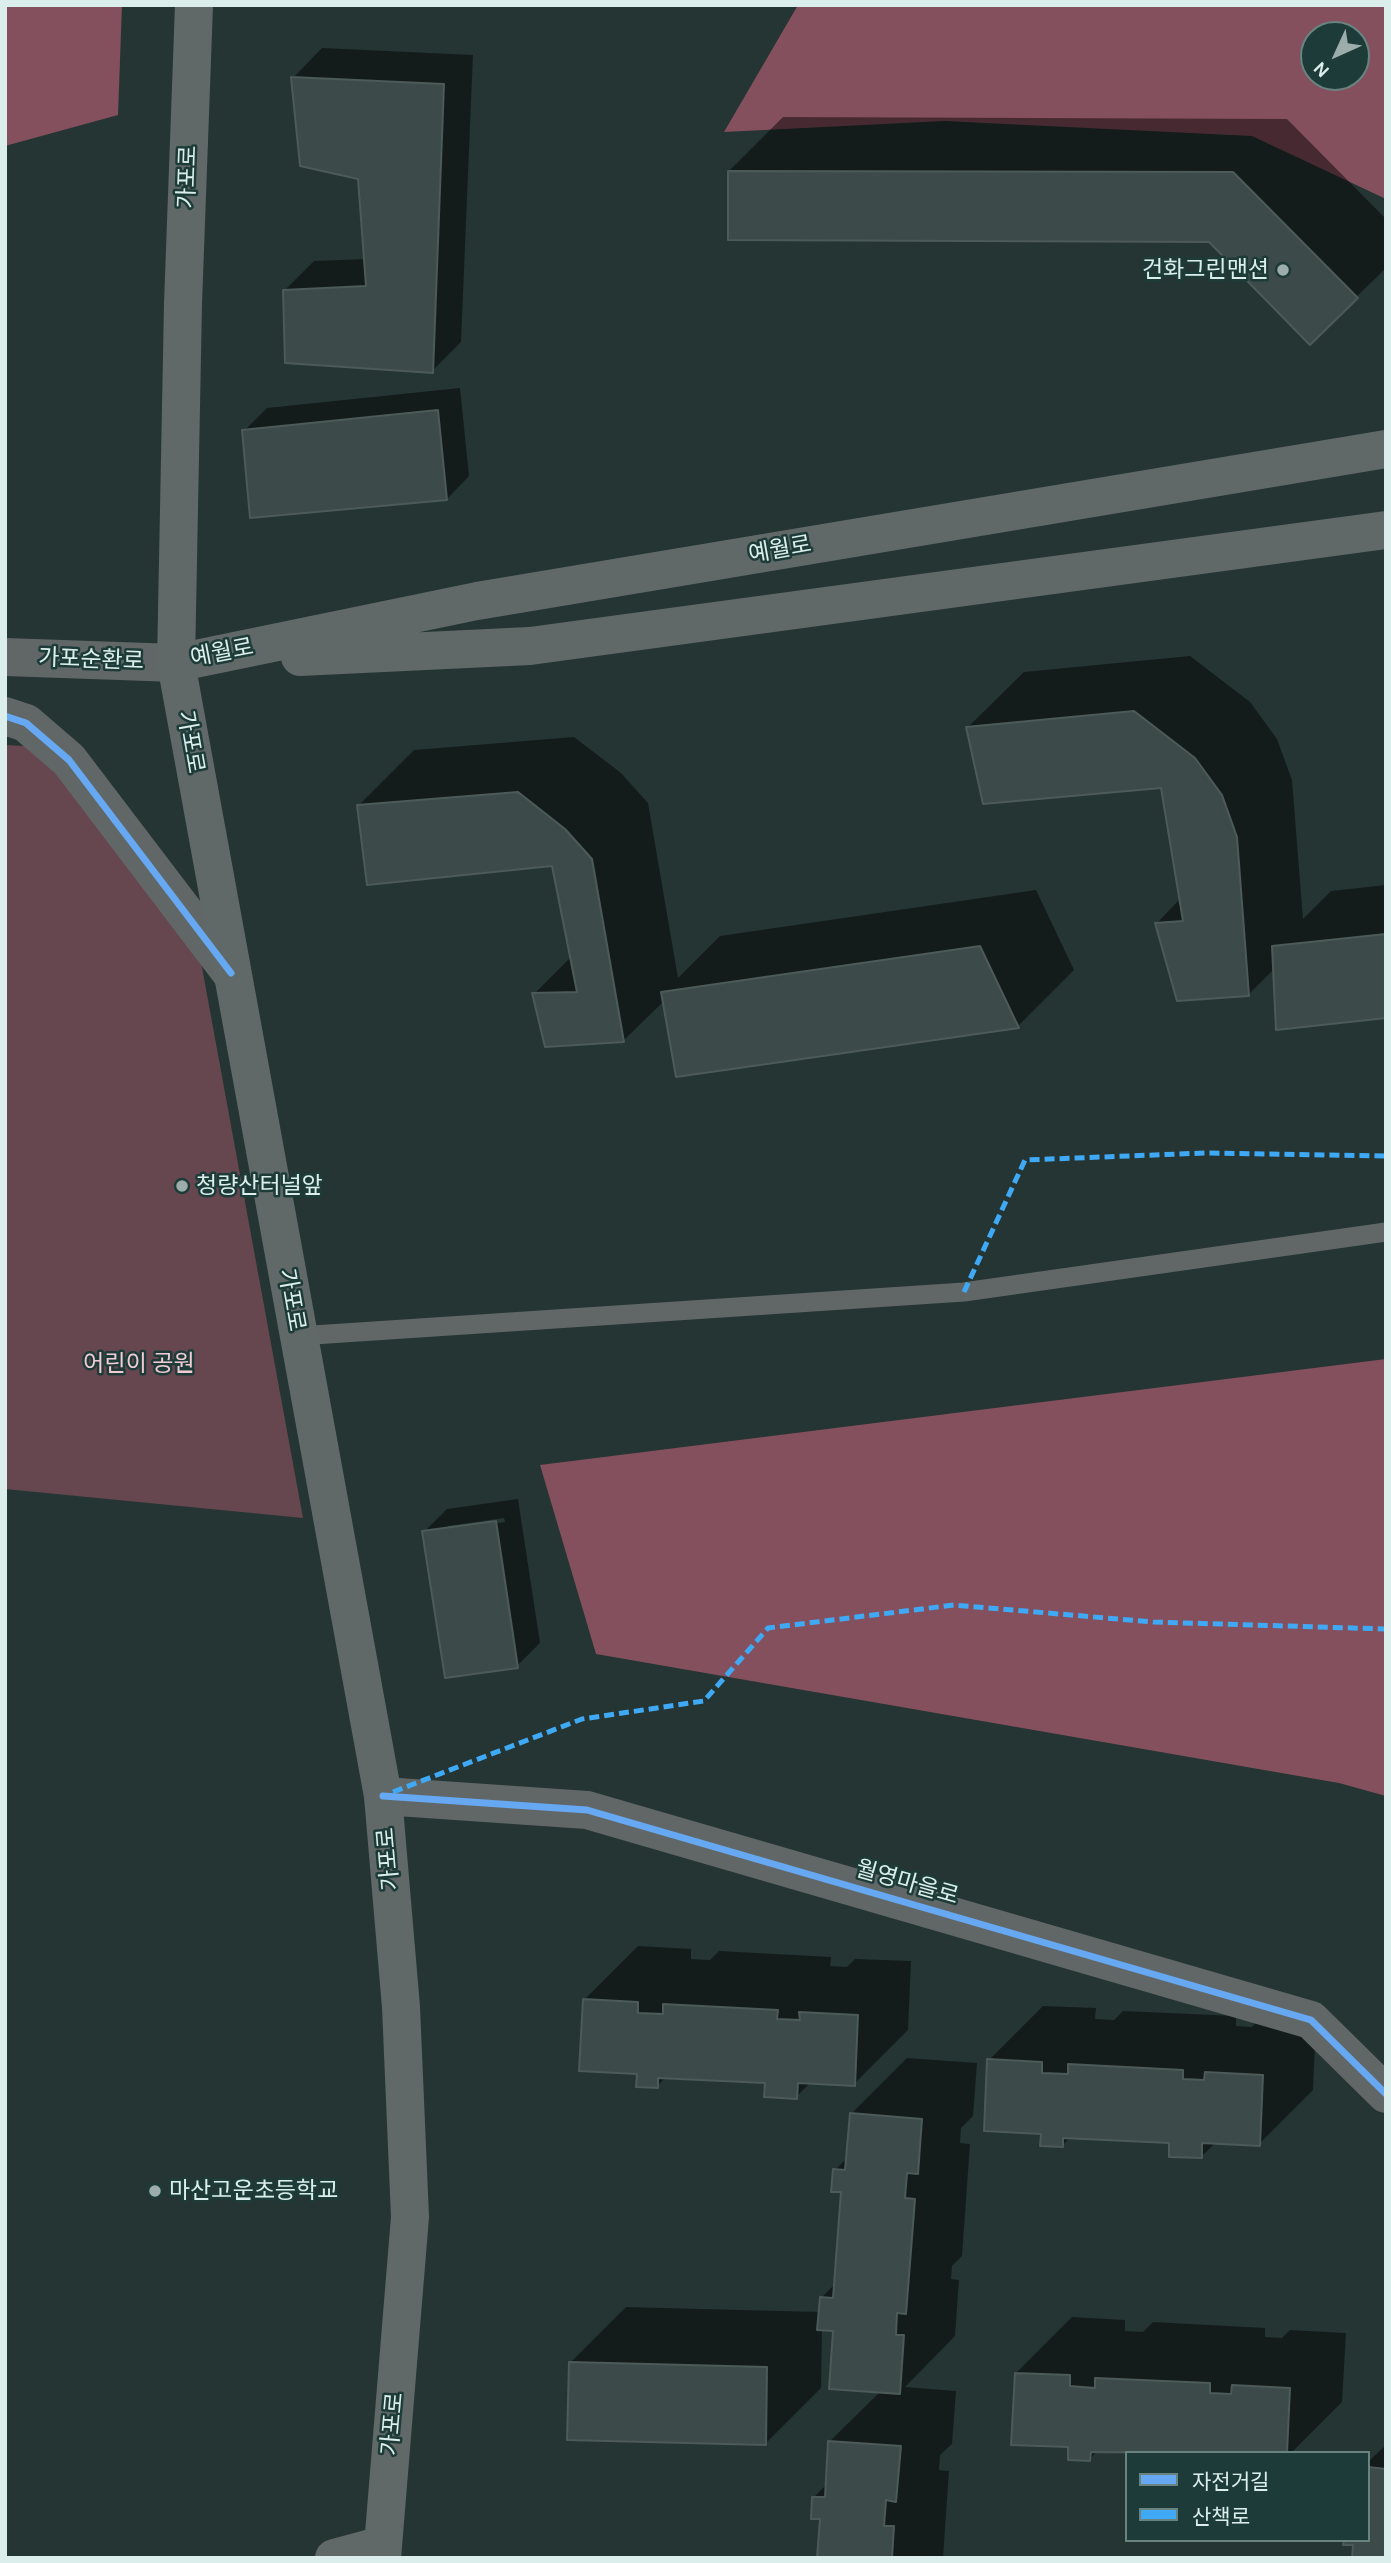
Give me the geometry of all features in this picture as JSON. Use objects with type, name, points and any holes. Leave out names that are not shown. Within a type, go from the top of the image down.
[{"type":"main road","name":"가포로","points":[[194,5],[183,304],[176,663],[383,1796],[401,2007],[410,2217],[382,2552],[334,2558]]},
{"type":"main road","name":"예월로","points":[[176,663],[477,601],[1386,449]]},
{"type":"main road","name":"예월로","points":[[176,663],[530,646],[1386,530]]},
{"type":"street","name":"가포순환로","points":[[5,657],[176,663]]},
{"type":"street","points":[[5,716],[26,723],[69,760],[231,973]]},
{"type":"street","name":"월영마을로","points":[[383,1796],[587,1810],[1311,2020],[1386,2094]]},
{"type":"lane","points":[[298,1336],[964,1292],[1386,1232]]},
{"type":"green space","name":"어린이 공원","points":[[5,745],[25,746],[188,891],[303,1518],[5,1489]]},
{"type":"shaded area","points":[[5,5],[122,5],[118,115],[5,146]]},
{"type":"shaded area","points":[[798,5],[1386,5],[1386,199],[1252,136],[944,121],[724,132]]},
{"type":"shaded area","points":[[1386,1359],[1386,1796],[1339,1783],[596,1654],[540,1465]]},
{"type":"building","points":[[291,77],[444,84],[433,373],[285,363],[283,290],[366,286],[358,179],[300,166]]},
{"type":"building","name":"건화그린맨션","points":[[728,171],[1233,172],[1358,298],[1310,345],[1209,242],[728,240]]},
{"type":"building","points":[[438,410],[447,500],[250,518],[242,430]]},
{"type":"building","points":[[1134,711],[1195,758],[1222,795],[1237,837],[1249,996],[1177,1001],[1155,923],[1183,921],[1161,788],[983,804],[966,727]]},
{"type":"building","points":[[518,792],[565,829],[592,859],[624,1042],[545,1047],[532,993],[577,992],[552,866],[367,885],[357,805]]},
{"type":"building","points":[[1386,934],[1386,1018],[1276,1030],[1272,946]]},
{"type":"building","points":[[980,946],[1019,1028],[676,1077],[661,992]]},
{"type":"building","points":[[496,1521],[518,1668],[445,1678],[422,1531]]},
{"type":"building","points":[[583,1999],[638,2002],[638,2013],[663,2014],[663,2004],[778,2010],[777,2019],[800,2020],[799,2012],[858,2015],[855,2086],[798,2083],[797,2099],[764,2097],[765,2083],[658,2078],[658,2088],[636,2087],[637,2074],[579,2071]]},
{"type":"building","points":[[987,2059],[1042,2062],[1042,2073],[1068,2074],[1068,2064],[1183,2070],[1183,2079],[1204,2080],[1205,2072],[1263,2075],[1260,2146],[1202,2143],[1202,2158],[1169,2157],[1169,2143],[1063,2138],[1063,2147],[1040,2146],[1041,2134],[984,2131]]},
{"type":"building","points":[[850,2113],[922,2119],[918,2174],[907,2173],[905,2198],[915,2199],[906,2314],[897,2313],[896,2335],[904,2335],[900,2394],[829,2389],[833,2331],[817,2330],[820,2297],[833,2298],[841,2192],[831,2192],[833,2169],[845,2170]]},
{"type":"building","points":[[569,2362],[767,2367],[766,2445],[567,2440]]},
{"type":"building","points":[[1015,2373],[1070,2375],[1070,2386],[1095,2388],[1095,2378],[1210,2383],[1210,2393],[1231,2394],[1232,2385],[1290,2388],[1287,2451],[1091,2452],[1090,2461],[1068,2460],[1068,2447],[1011,2445]]},
{"type":"building","points":[[828,2441],[901,2446],[896,2502],[886,2500],[884,2526],[894,2526],[892,2558],[817,2558],[820,2519],[811,2519],[812,2497],[825,2497]]},
{"type":"building","points":[[1370,2467],[1386,2469],[1386,2558],[1352,2558],[1353,2545],[1343,2545],[1344,2542],[1370,2542]]},
{"type":"marked path","points":[[964,1292],[1025,1160],[1205,1153],[1386,1156]]},
{"type":"marked path","points":[[393,1792],[582,1719],[704,1701],[768,1628],[954,1605],[1153,1622],[1386,1629]]},
{"type":"cycle path","points":[[5,716],[26,723],[69,760],[231,973]]},
{"type":"cycle path","points":[[383,1796],[587,1810],[1311,2020],[1386,2094]]},
{"type":"place","name":"건화그린맨션","points":[[1283,270]]},
{"type":"place","name":"청량산터널앞","points":[[182,1186]]},
{"type":"place","name":"마산고운초등학교","points":[[155,2191]]}]
